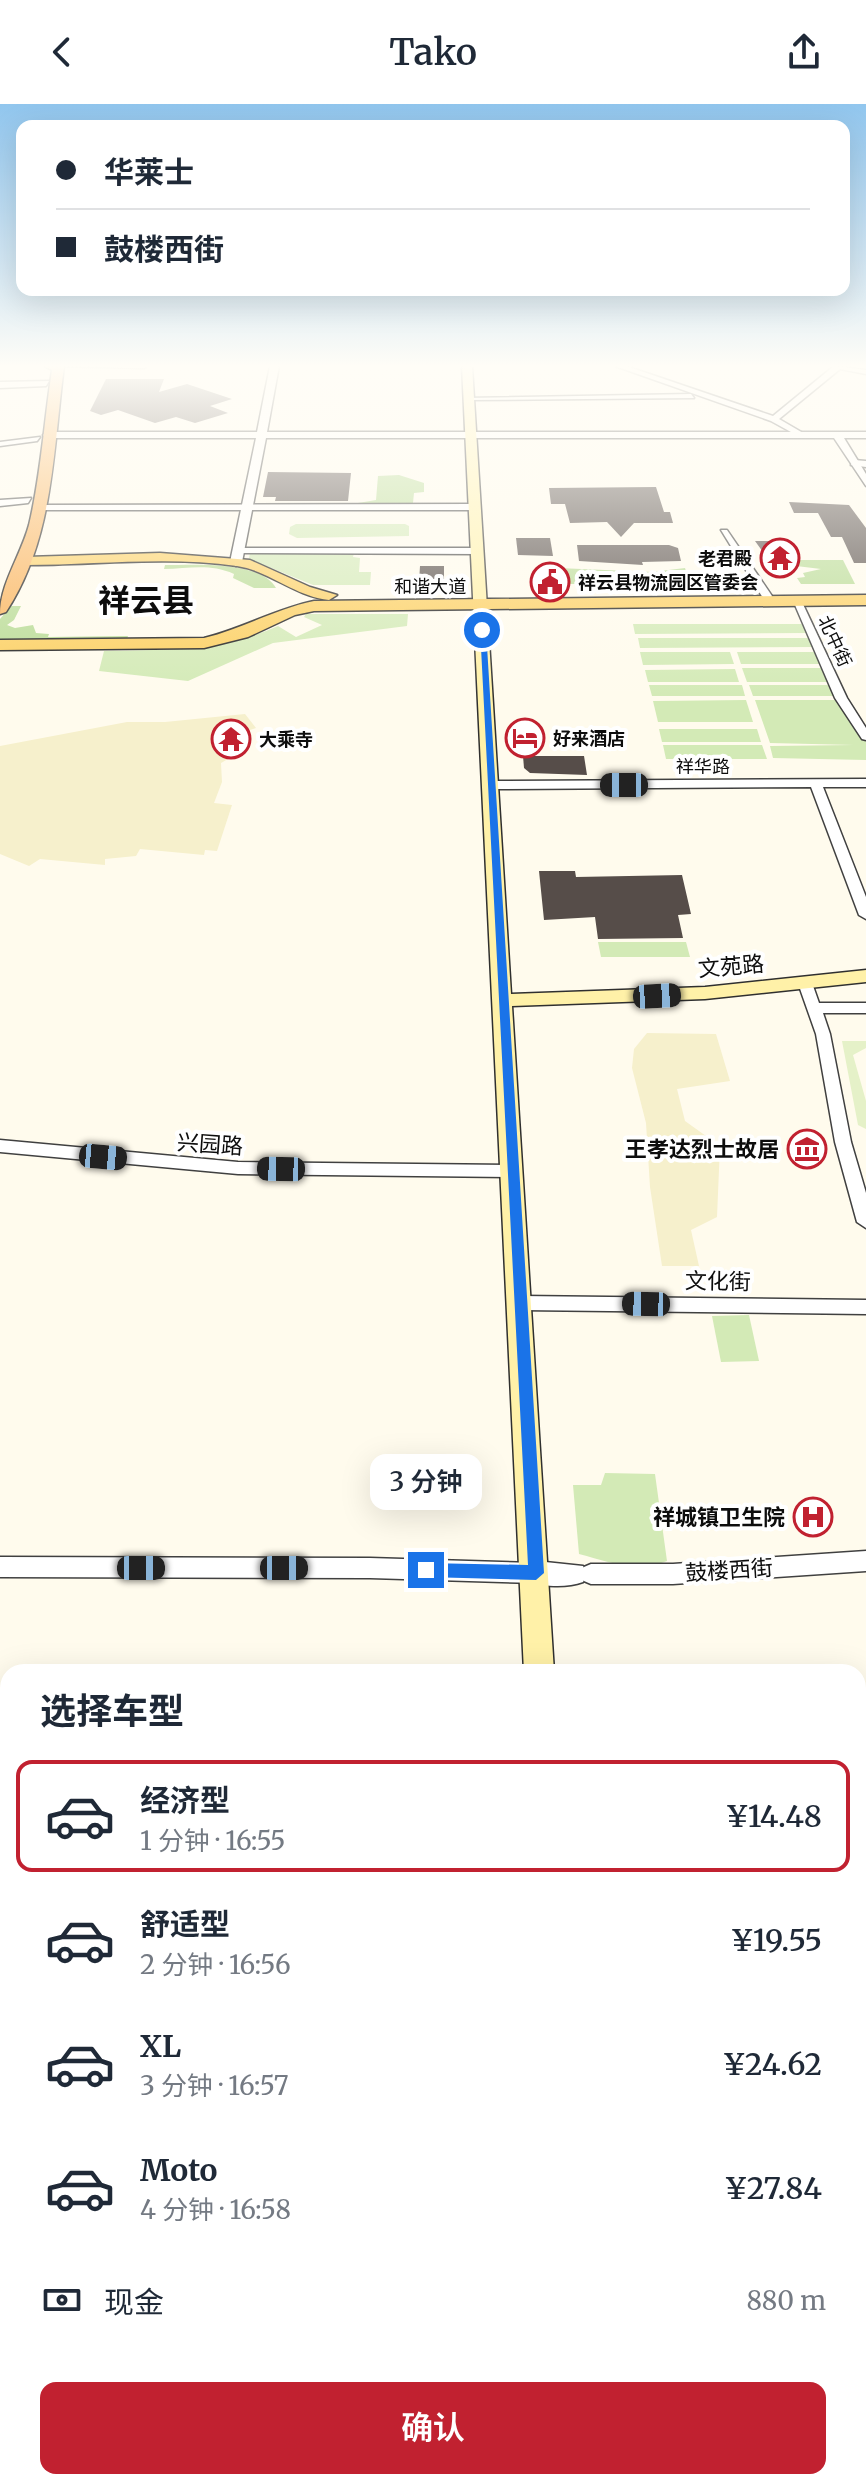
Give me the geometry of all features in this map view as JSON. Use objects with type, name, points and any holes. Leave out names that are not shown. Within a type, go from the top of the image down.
[{"type":"highway","points":[[0,609],[26,561],[35,477]]},
{"type":"highway","points":[[0,592],[17,554],[31,505]]},
{"type":"main road","points":[[473,477],[539,1664]]},
{"type":"main road","points":[[26,561],[237,556],[265,571],[302,600]]},
{"type":"main road","name":"和谐大道","points":[[0,645],[204,643],[242,634],[302,600],[866,598]]},
{"type":"main road","name":"和谐大道","points":[[481,600],[866,598]]},
{"type":"main road","name":"文苑路","points":[[504,1000],[691,994],[866,976]]},
{"type":"street","points":[[253,477],[237,556],[478,551]]},
{"type":"street","points":[[0,503],[247,508],[475,507]]},
{"type":"street","points":[[724,532],[767,596]]},
{"type":"street","name":"北中街","points":[[796,600],[841,698],[866,737]]},
{"type":"street","name":"祥华路","points":[[491,785],[866,783]]},
{"type":"street","points":[[816,784],[866,915]]},
{"type":"street","points":[[805,983],[827,1050],[843,1142],[866,1222]]},
{"type":"street","points":[[815,1008],[866,1008]]},
{"type":"street","name":"兴园路","points":[[0,1146],[238,1168],[513,1171]]},
{"type":"street","name":"文化街","points":[[521,1303],[866,1307]]},
{"type":"street","name":"鼓楼西街","points":[[0,1567],[370,1568],[673,1574],[866,1561]]},
{"type":"shaded area","points":[[245,714],[256,728],[244,732],[234,730],[210,741],[235,755],[221,763],[222,782],[214,803],[232,805],[217,851],[205,850],[204,855],[140,849],[136,856],[105,859],[105,865],[40,859],[29,866],[0,854],[0,746],[127,722],[165,722]]},
{"type":"shaded area","points":[[647,1033],[716,1034],[730,1081],[677,1089],[685,1121],[720,1146],[717,1217],[691,1230],[699,1266],[662,1266],[650,1187],[646,1123],[632,1068],[634,1049]]},
{"type":"green space","points":[[378,477],[406,477],[424,483],[424,492],[414,493],[413,503],[358,503],[376,500]]},
{"type":"green space","points":[[296,524],[405,524],[409,526],[409,536],[297,538],[289,534],[290,527]]},
{"type":"green space","points":[[250,553],[354,553],[353,557],[360,558],[359,572],[371,572],[370,585],[313,585],[254,561],[249,558]]},
{"type":"green space","points":[[800,560],[843,560],[855,584],[801,584],[797,578],[805,577],[803,573],[821,569],[788,565]]},
{"type":"green space","points":[[165,565],[241,568],[268,579],[276,588],[254,588],[233,578],[234,574],[216,569],[164,569]]},
{"type":"green space","points":[[558,568],[652,572],[685,568],[690,584],[561,584]]},
{"type":"green space","points":[[11,606],[21,606],[14,620],[7,625],[15,628],[33,625],[36,633],[49,634],[48,637],[128,636],[127,639],[0,639],[0,619]]},
{"type":"green space","points":[[306,614],[408,614],[407,626],[273,643],[188,681],[99,671],[104,651],[214,645],[278,626],[296,637],[322,625],[304,617]]},
{"type":"green space","points":[[633,624],[805,624],[809,633],[635,634]]},
{"type":"green space","points":[[638,638],[811,638],[815,647],[640,648]]},
{"type":"green space","points":[[640,652],[730,652],[734,664],[643,665]]},
{"type":"green space","points":[[737,652],[819,652],[824,664],[741,664]]},
{"type":"green space","points":[[742,668],[826,668],[832,682],[747,682]]},
{"type":"green space","points":[[735,669],[739,682],[648,682],[645,670]]},
{"type":"green space","points":[[649,685],[742,685],[745,696],[652,696]]},
{"type":"green space","points":[[749,685],[833,685],[838,696],[753,696]]},
{"type":"green space","points":[[746,700],[753,722],[658,722],[653,701]]},
{"type":"green space","points":[[755,700],[837,700],[866,742],[866,760],[773,758],[770,746],[854,745],[770,743]]},
{"type":"green space","points":[[659,729],[757,729],[761,742],[662,742]]},
{"type":"green space","points":[[663,745],[762,745],[767,759],[666,759]]},
{"type":"green space","points":[[598,942],[686,942],[690,957],[601,957]]},
{"type":"green space","points":[[842,1041],[866,1041],[866,1048],[853,1055],[866,1101],[866,1129],[858,1125]]},
{"type":"green space","points":[[749,1315],[759,1361],[721,1362],[712,1316]]},
{"type":"green space","points":[[605,1473],[655,1474],[667,1561],[633,1566],[579,1554],[573,1485],[601,1485]]},
{"type":"building","points":[[267,477],[351,477],[348,501],[275,501],[276,497],[263,497]]},
{"type":"building","points":[[656,487],[664,512],[670,512],[673,523],[634,523],[621,537],[607,522],[570,523],[565,504],[551,504],[549,488]]},
{"type":"building","points":[[789,502],[849,505],[866,528],[866,563],[854,563],[842,537],[831,537],[818,513],[794,513]]},
{"type":"building","points":[[516,538],[550,538],[553,556],[518,555]]},
{"type":"building","points":[[755,541],[790,541],[796,552],[788,552],[793,563],[771,563]]},
{"type":"building","points":[[577,545],[669,545],[678,548],[681,561],[642,562],[643,565],[579,561]]},
{"type":"building","points":[[420,566],[444,566],[444,581],[419,583]]},
{"type":"building","points":[[523,756],[584,756],[587,775],[530,773],[524,768]]},
{"type":"building","points":[[539,871],[575,871],[576,877],[682,875],[691,914],[678,915],[683,938],[598,939],[595,917],[544,920]]},
{"type":"place","name":"老君殿","points":[[780,558]]},
{"type":"place","name":"祥云县物流园区管委会","points":[[550,582]]},
{"type":"place","name":"好来酒店","points":[[525,738]]},
{"type":"place","name":"大乘寺","points":[[231,739]]},
{"type":"place","name":"王孝达烈士故居","points":[[807,1149]]},
{"type":"place","name":"祥城镇卫生院","points":[[813,1517]]},
{"type":"district","name":"祥云县","points":[[146,601]]},
{"type":"route","points":[[426,1570],[536,1573],[482,630]]}]
